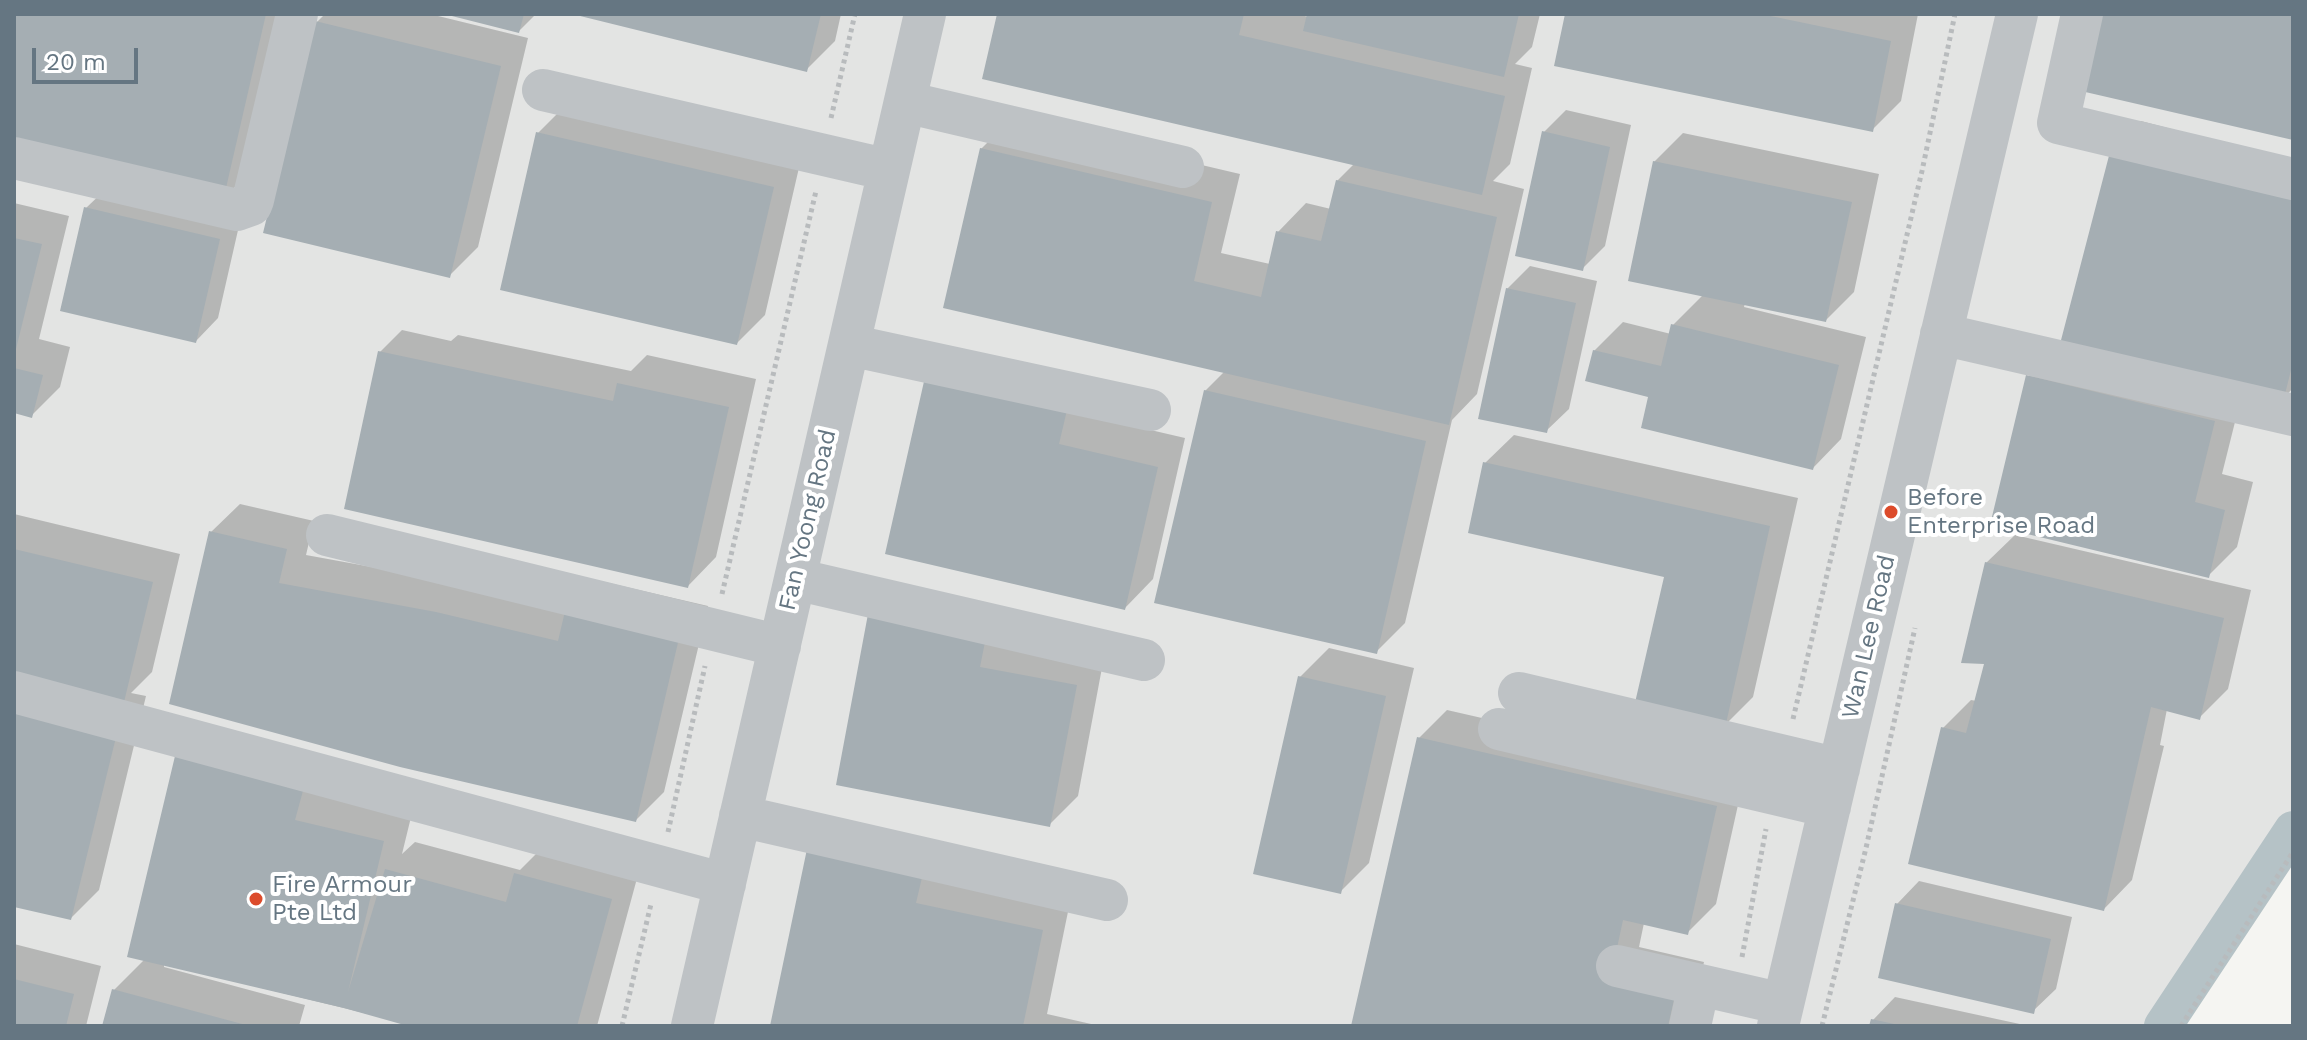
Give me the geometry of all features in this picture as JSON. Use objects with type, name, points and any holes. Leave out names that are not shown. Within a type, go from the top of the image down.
[{"type":"street","points":[[14,158],[237,210],[245,208],[253,200],[297,14]]},
{"type":"street","name":"Fan Yoong Road","points":[[692,1026],[925,14]]},
{"type":"street","points":[[2082,14],[2058,123],[2293,179]]},
{"type":"street","name":"Wan Lee Road","points":[[1780,1015],[1941,334],[2011,15]]},
{"type":"street","points":[[543,90],[889,170]]},
{"type":"street","points":[[905,102],[1183,167]]},
{"type":"street","points":[[1941,334],[2293,415]]},
{"type":"street","points":[[849,345],[1150,410]]},
{"type":"street","points":[[327,535],[780,646]]},
{"type":"street","points":[[795,579],[1144,660]]},
{"type":"street","points":[[14,692],[725,884]]},
{"type":"street","points":[[1519,693],[1779,774],[1834,788]]},
{"type":"street","points":[[1499,729],[1779,774]]},
{"type":"street","points":[[740,816],[1107,900]]},
{"type":"street","points":[[1617,966],[1717,989],[1780,1015]]},
{"type":"street","points":[[1690,1026],[1717,989]]},
{"type":"path","points":[[622,1026],[766,398],[812,212],[855,14]]},
{"type":"path","points":[[1717,989],[1751,900],[1895,290],[1955,14]]},
{"type":"path","points":[[2181,1026],[2293,852]]},
{"type":"shaded area","points":[[14,14],[2293,14],[2293,833],[2171,1026],[14,1026]]},
{"type":"building","points":[[14,14],[266,14],[223,201],[14,154]]},
{"type":"building","points":[[444,14],[524,14],[519,33]]},
{"type":"building","points":[[572,14],[821,14],[807,72]]},
{"type":"building","points":[[997,14],[1244,14],[1239,35],[1505,96],[1482,195],[982,79]]},
{"type":"building","points":[[1307,14],[1519,14],[1504,77],[1303,31]]},
{"type":"building","points":[[1565,14],[1761,14],[1891,41],[1873,132],[1554,66]]},
{"type":"building","points":[[2097,14],[2293,14],[2293,140],[2081,91]]},
{"type":"building","points":[[315,21],[501,66],[450,278],[263,233]]},
{"type":"building","points":[[1542,131],[1610,147],[1583,271],[1515,256]]},
{"type":"building","points":[[536,132],[774,187],[737,345],[500,290]]},
{"type":"building","points":[[980,148],[1212,202],[1194,281],[1261,297],[1276,231],[1321,241],[1336,180],[1497,217],[1449,425],[943,308]]},
{"type":"building","points":[[2111,148],[2293,196],[2293,362],[2283,402],[2060,344]]},
{"type":"building","points":[[1653,161],[1852,202],[1826,322],[1628,281]]},
{"type":"building","points":[[84,207],[220,239],[196,343],[60,311]]},
{"type":"building","points":[[14,238],[42,244],[15,353],[14,353]]},
{"type":"building","points":[[1506,288],[1576,303],[1547,433],[1478,419]]},
{"type":"building","points":[[1671,324],[1839,365],[1813,470],[1641,428],[1648,397],[1585,381],[1593,350],[1661,366]]},
{"type":"building","points":[[378,351],[613,401],[617,383],[729,407],[688,588],[344,509]]},
{"type":"building","points":[[14,368],[43,375],[32,418],[14,413]]},
{"type":"building","points":[[2026,375],[2215,421],[2195,502],[2225,510],[2209,578],[1990,525]]},
{"type":"building","points":[[925,377],[1067,410],[1059,444],[1158,467],[1125,610],[885,554]]},
{"type":"building","points":[[1204,390],[1426,441],[1377,654],[1154,603]]},
{"type":"building","points":[[1483,462],[1770,526],[1725,728],[1634,707],[1664,577],[1468,533]]},
{"type":"building","points":[[209,531],[287,549],[279,583],[436,612],[558,641],[566,607],[680,634],[636,822],[400,767],[169,704]]},
{"type":"building","points":[[14,549],[153,582],[124,702],[14,676]]},
{"type":"building","points":[[1985,562],[2224,618],[2200,720],[2151,707],[2104,911],[1908,864],[1941,727],[1966,733],[1984,664],[1961,663]]},
{"type":"building","points":[[868,614],[986,637],[980,667],[1077,685],[1050,827],[836,785]]},
{"type":"building","points":[[1298,676],[1386,696],[1341,894],[1253,874]]},
{"type":"building","points":[[14,699],[119,725],[71,920],[14,907]]},
{"type":"building","points":[[1417,737],[1717,806],[1688,935],[1623,920],[1611,976],[1676,991],[1668,1026],[1351,1026]]},
{"type":"building","points":[[175,756],[304,787],[295,820],[384,841],[348,992],[385,869],[506,902],[514,873],[612,899],[577,1026],[408,1026],[127,957]]},
{"type":"building","points":[[807,849],[923,873],[916,903],[1043,930],[1023,1026],[770,1026]]},
{"type":"building","points":[[1895,903],[2051,939],[2034,1014],[1878,978]]},
{"type":"building","points":[[14,979],[74,994],[66,1026],[14,1026]]},
{"type":"building","points":[[112,989],[246,1025],[102,1026]]},
{"type":"building","points":[[1871,1019],[1899,1025],[1869,1026]]},
{"type":"waterway","points":[[2163,1026],[2293,830]]},
{"type":"place","name":"Before Enterprise Road","points":[[1891,512]]},
{"type":"place","name":"Fire Armour Pte Ltd","points":[[256,899]]}]
